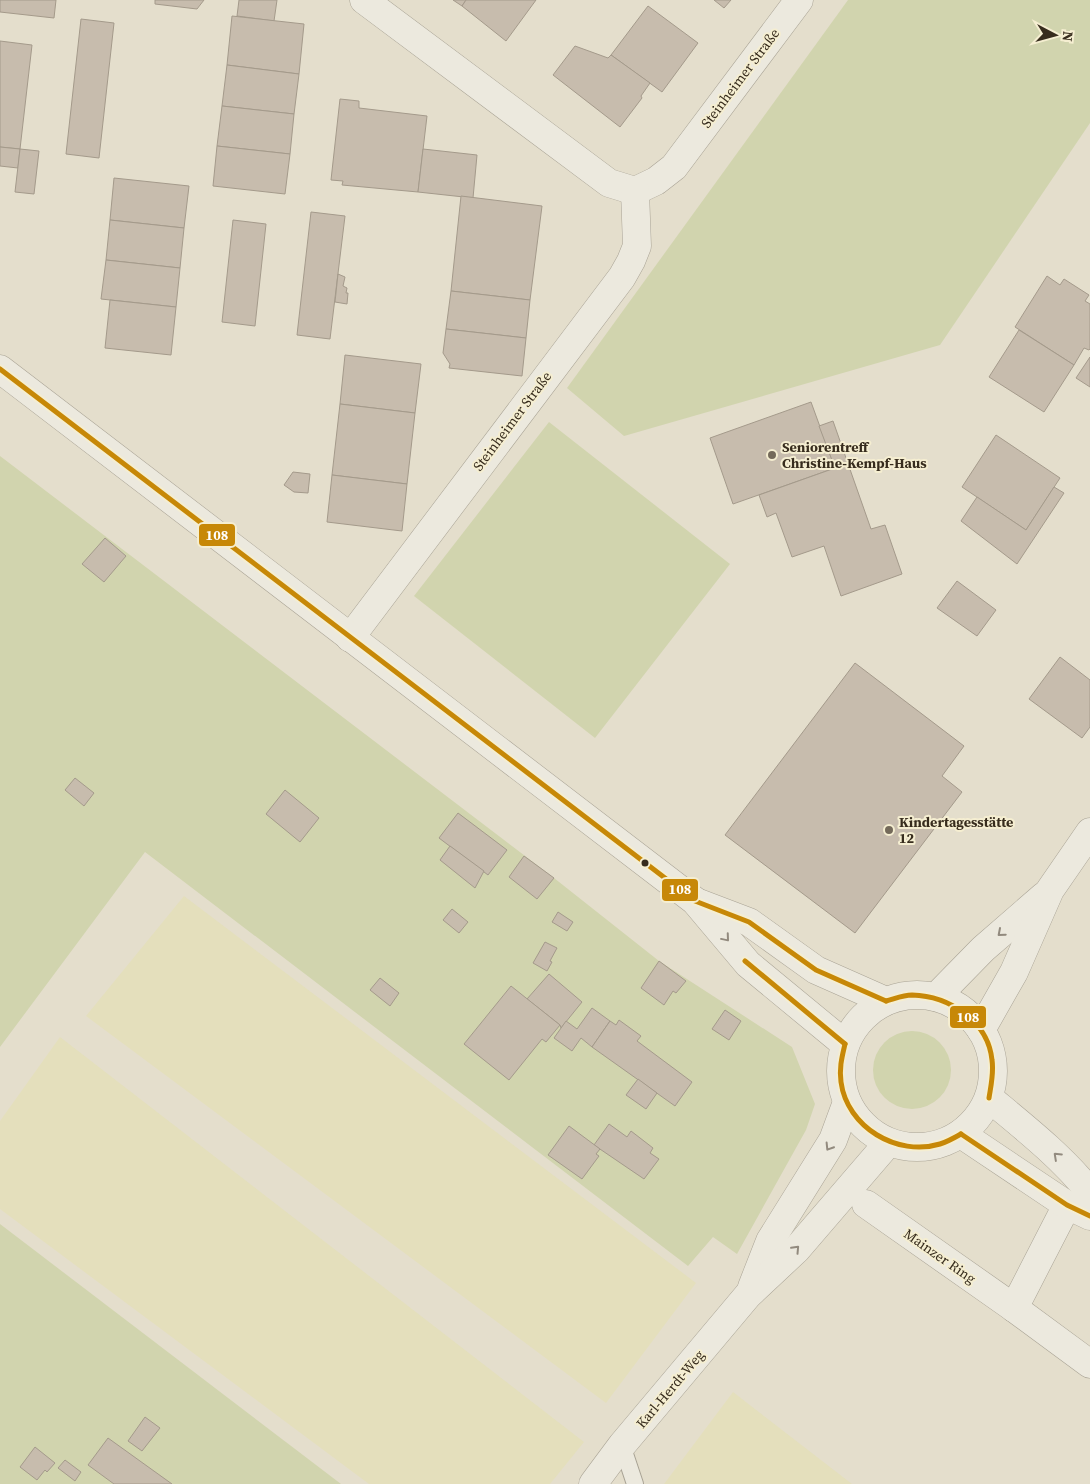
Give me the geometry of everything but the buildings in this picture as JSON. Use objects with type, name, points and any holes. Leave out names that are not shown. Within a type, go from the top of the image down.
[{"type":"street","points":[[364,0],[609,183],[635,191]]},
{"type":"street","name":"Steinheimer Straße","points":[[350,638],[622,276],[637,246],[635,191],[656,182],[674,167],[799,0]]},
{"type":"street","points":[[0,369],[695,901],[748,964],[845,1044]]},
{"type":"street","points":[[936,997],[983,949],[1050,890],[1086,846]]},
{"type":"street","points":[[981,1030],[1014,972],[1050,890]]},
{"type":"street","points":[[695,901],[749,922],[816,970],[886,1001]]},
{"type":"street","points":[[910,995],[936,997],[954,1004],[969,1015],[981,1030],[991,1051],[992,1059],[993,1075],[989,1098],[978,1118],[961,1134],[938,1145],[912,1148],[888,1143],[871,1133],[857,1119],[847,1102],[841,1083],[840,1063],[845,1044],[855,1026],[869,1011],[886,1001],[910,995]]},
{"type":"street","points":[[989,1098],[1036,1137],[1078,1176],[1090,1192]]},
{"type":"street","name":"Karl-Herdt-Weg","points":[[748,1295],[770,1241],[833,1140],[847,1102]]},
{"type":"street","points":[[961,1134],[1078,1211],[1014,1308]]},
{"type":"street","name":"Karl-Herdt-Weg","points":[[593,1484],[622,1445],[748,1295],[796,1250],[888,1143]]},
{"type":"street","name":"Mainzer Ring","points":[[866,1204],[1090,1364]]},
{"type":"lane","points":[[622,1445],[635,1484]]},
{"type":"shaded area","points":[[184,896],[696,1283],[606,1403],[86,1016]]},
{"type":"shaded area","points":[[60,1037],[584,1442],[550,1484],[369,1484],[0,1209],[0,1121]]},
{"type":"shaded area","points":[[733,1392],[852,1484],[664,1484]]},
{"type":"green space","points":[[848,0],[1090,0],[1090,123],[940,345],[624,436],[567,388]]},
{"type":"green space","points":[[549,422],[730,564],[595,738],[414,596]]},
{"type":"green space","points":[[0,456],[554,878],[659,961],[792,1047],[815,1104],[806,1130],[737,1254],[713,1237],[688,1266],[145,852],[0,1047]]},
{"type":"green space","points":[[912,1031],[927,1034],[939,1043],[948,1055],[951,1070],[948,1085],[939,1097],[927,1106],[912,1109],[897,1106],[885,1097],[876,1085],[873,1070],[876,1055],[885,1043],[897,1034]]},
{"type":"green space","points":[[0,1224],[341,1484],[0,1484]]},
{"type":"transit line","name":"108","points":[[0,369],[695,901],[749,922],[816,970],[886,1001]]},
{"type":"transit line","name":"108","points":[[745,961],[845,1044]]},
{"type":"transit line","name":"108","points":[[886,1001],[909,995],[926,996],[953,1006],[975,1023],[989,1046],[992,1060],[989,1098]]},
{"type":"transit line","name":"108","points":[[845,1044],[841,1067],[841,1082],[845,1098],[853,1112],[864,1125],[877,1135],[891,1142],[907,1146],[924,1147],[940,1144],[961,1134]]},
{"type":"transit line","name":"108","points":[[961,1134],[1067,1205],[1090,1216]]},
{"type":"place","name":"Seniorentreff Christine-Kempf-Haus","points":[[772,455]]},
{"type":"place","name":"Kindertagesstätte 12","points":[[889,830]]}]
